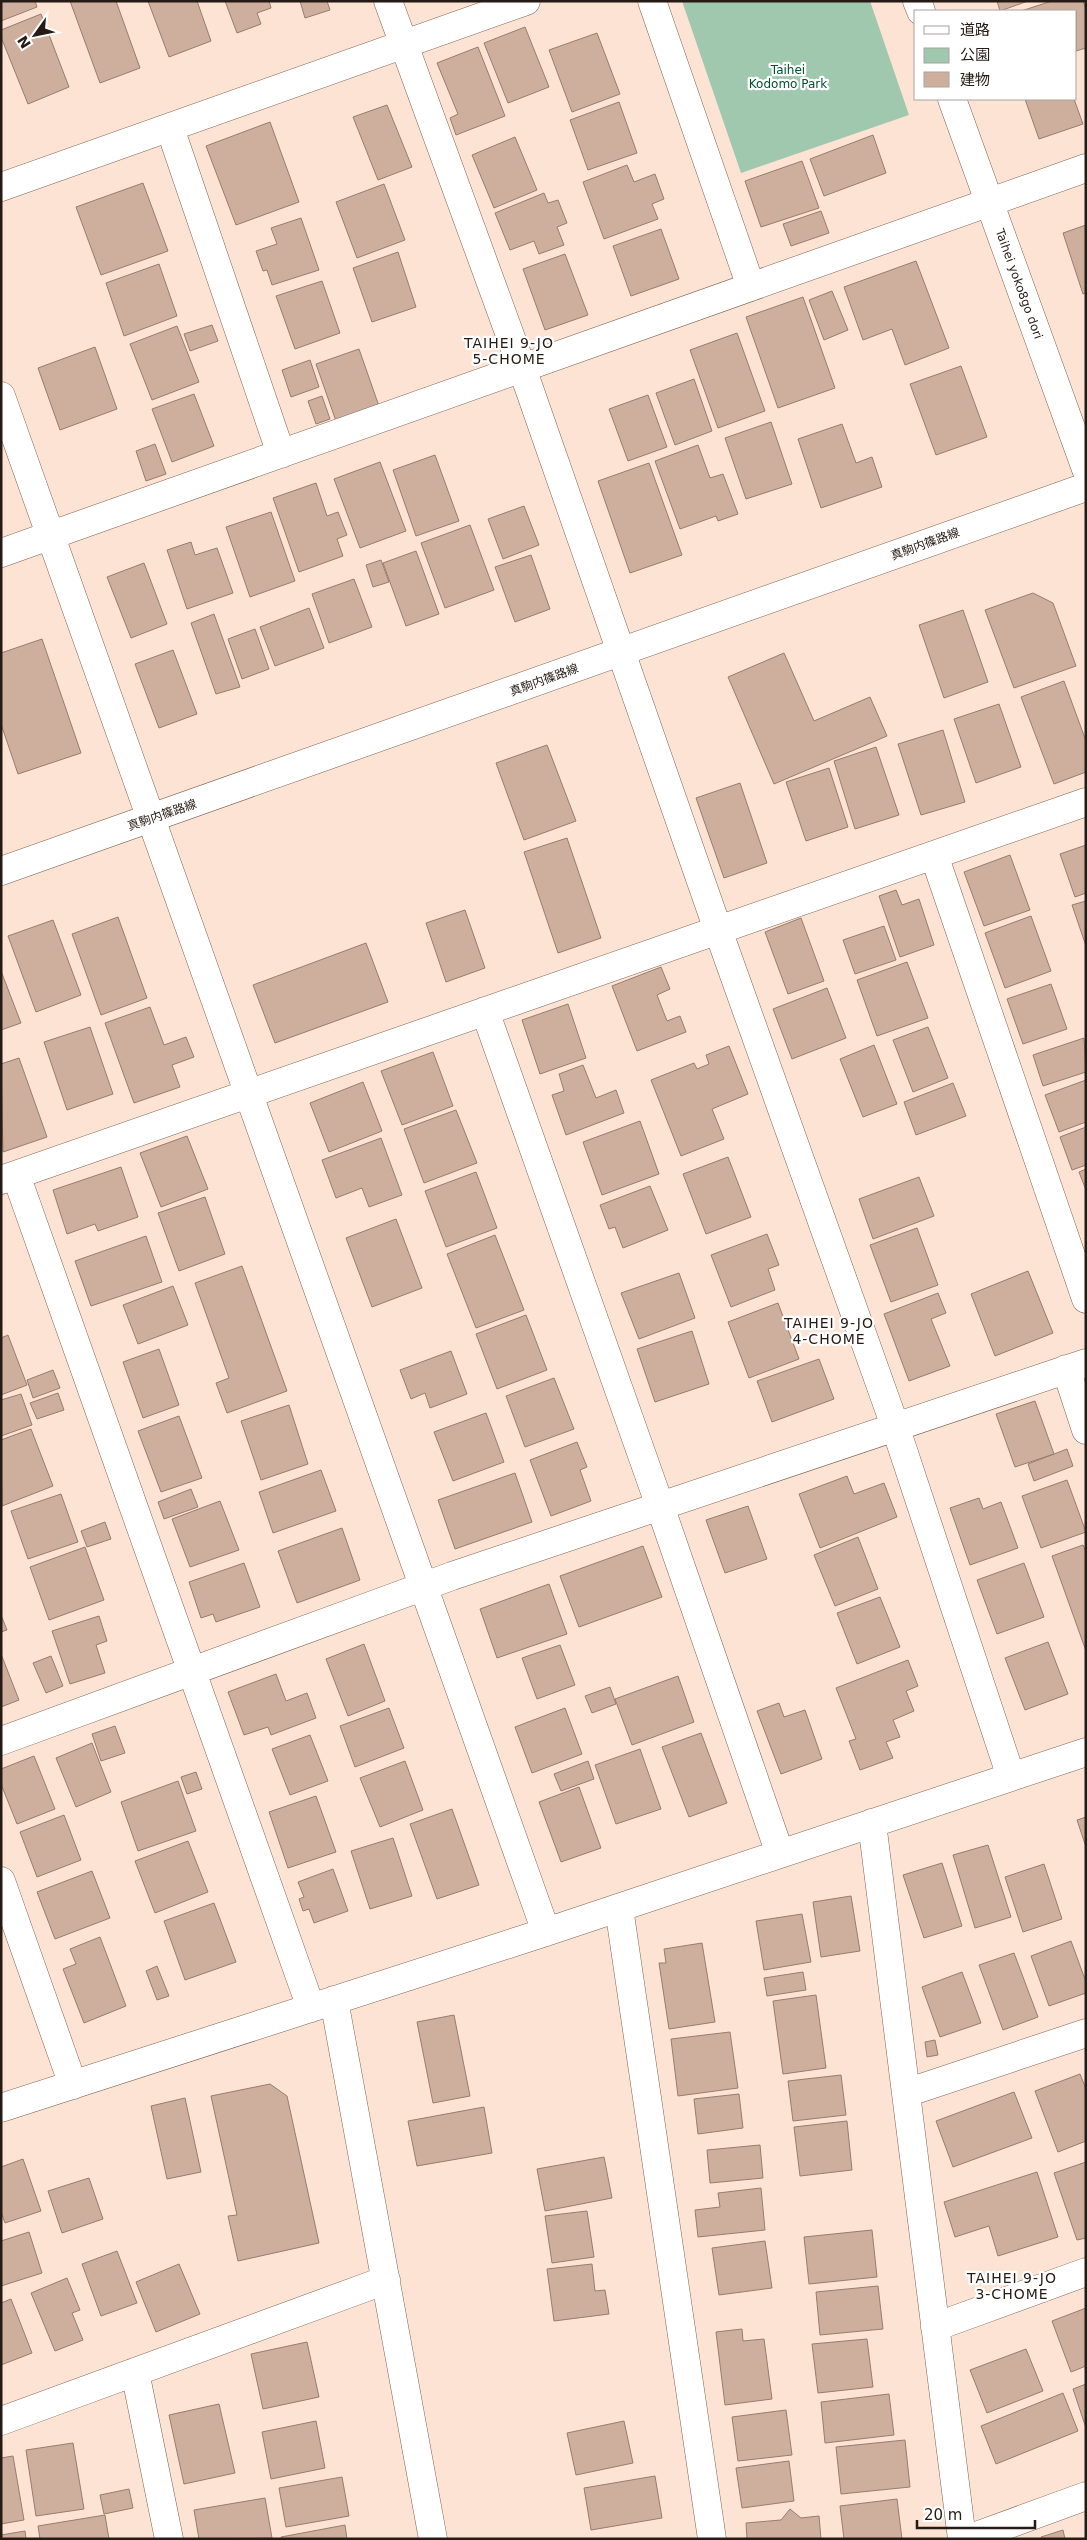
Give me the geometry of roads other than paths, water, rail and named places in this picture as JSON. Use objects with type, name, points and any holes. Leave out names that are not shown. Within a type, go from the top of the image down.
[{"type":"street","points":[[388,1],[522,368],[718,930],[895,1426],[1011,1777]]},
{"type":"street","points":[[1,187],[526,1]]},
{"type":"street","points":[[652,1],[751,287]]},
{"type":"street","name":"Taihei yoko8go dori","points":[[952,100],[1086,469]]},
{"type":"street","points":[[170,128],[281,454]]},
{"type":"street","points":[[1,553],[1086,168]]},
{"type":"street","points":[[1,396],[546,1932]]},
{"type":"street","name":"真駒内篠路線","points":[[1,871],[1086,488]]},
{"type":"street","points":[[433,2539],[386,2280],[323,2004],[192,1671],[9,1178],[1086,802]]},
{"type":"street","points":[[934,855],[1086,1299]]},
{"type":"street","points":[[485,1011],[660,1506],[780,1854]]},
{"type":"street","points":[[1,1741],[423,1586],[1076,1366],[1086,1430]]},
{"type":"street","points":[[1,2108],[546,1932],[1086,1752]]},
{"type":"street","points":[[872,1823],[962,2539]]},
{"type":"street","points":[[1,1881],[73,2085]]},
{"type":"street","points":[[619,1908],[712,2539]]},
{"type":"street","points":[[906,2093],[1086,2033]]},
{"type":"street","points":[[935,2327],[1086,2272]]},
{"type":"street","points":[[1,2421],[386,2280]]},
{"type":"street","points":[[135,2372],[168,2539]]},
{"type":"street","points":[[968,2539],[1086,2496]]},
{"type":"district","name":"TAIHEI 9-JO 5-CHOME","points":[[509,352]]},
{"type":"district","name":"TAIHEI 9-JO 4-CHOME","points":[[829,1332]]},
{"type":"district","name":"TAIHEI 9-JO 3-CHOME","points":[[1012,2286]]},
{"type":"park label","name":"Taihei Kodomo Park","points":[[788,77]]}]
